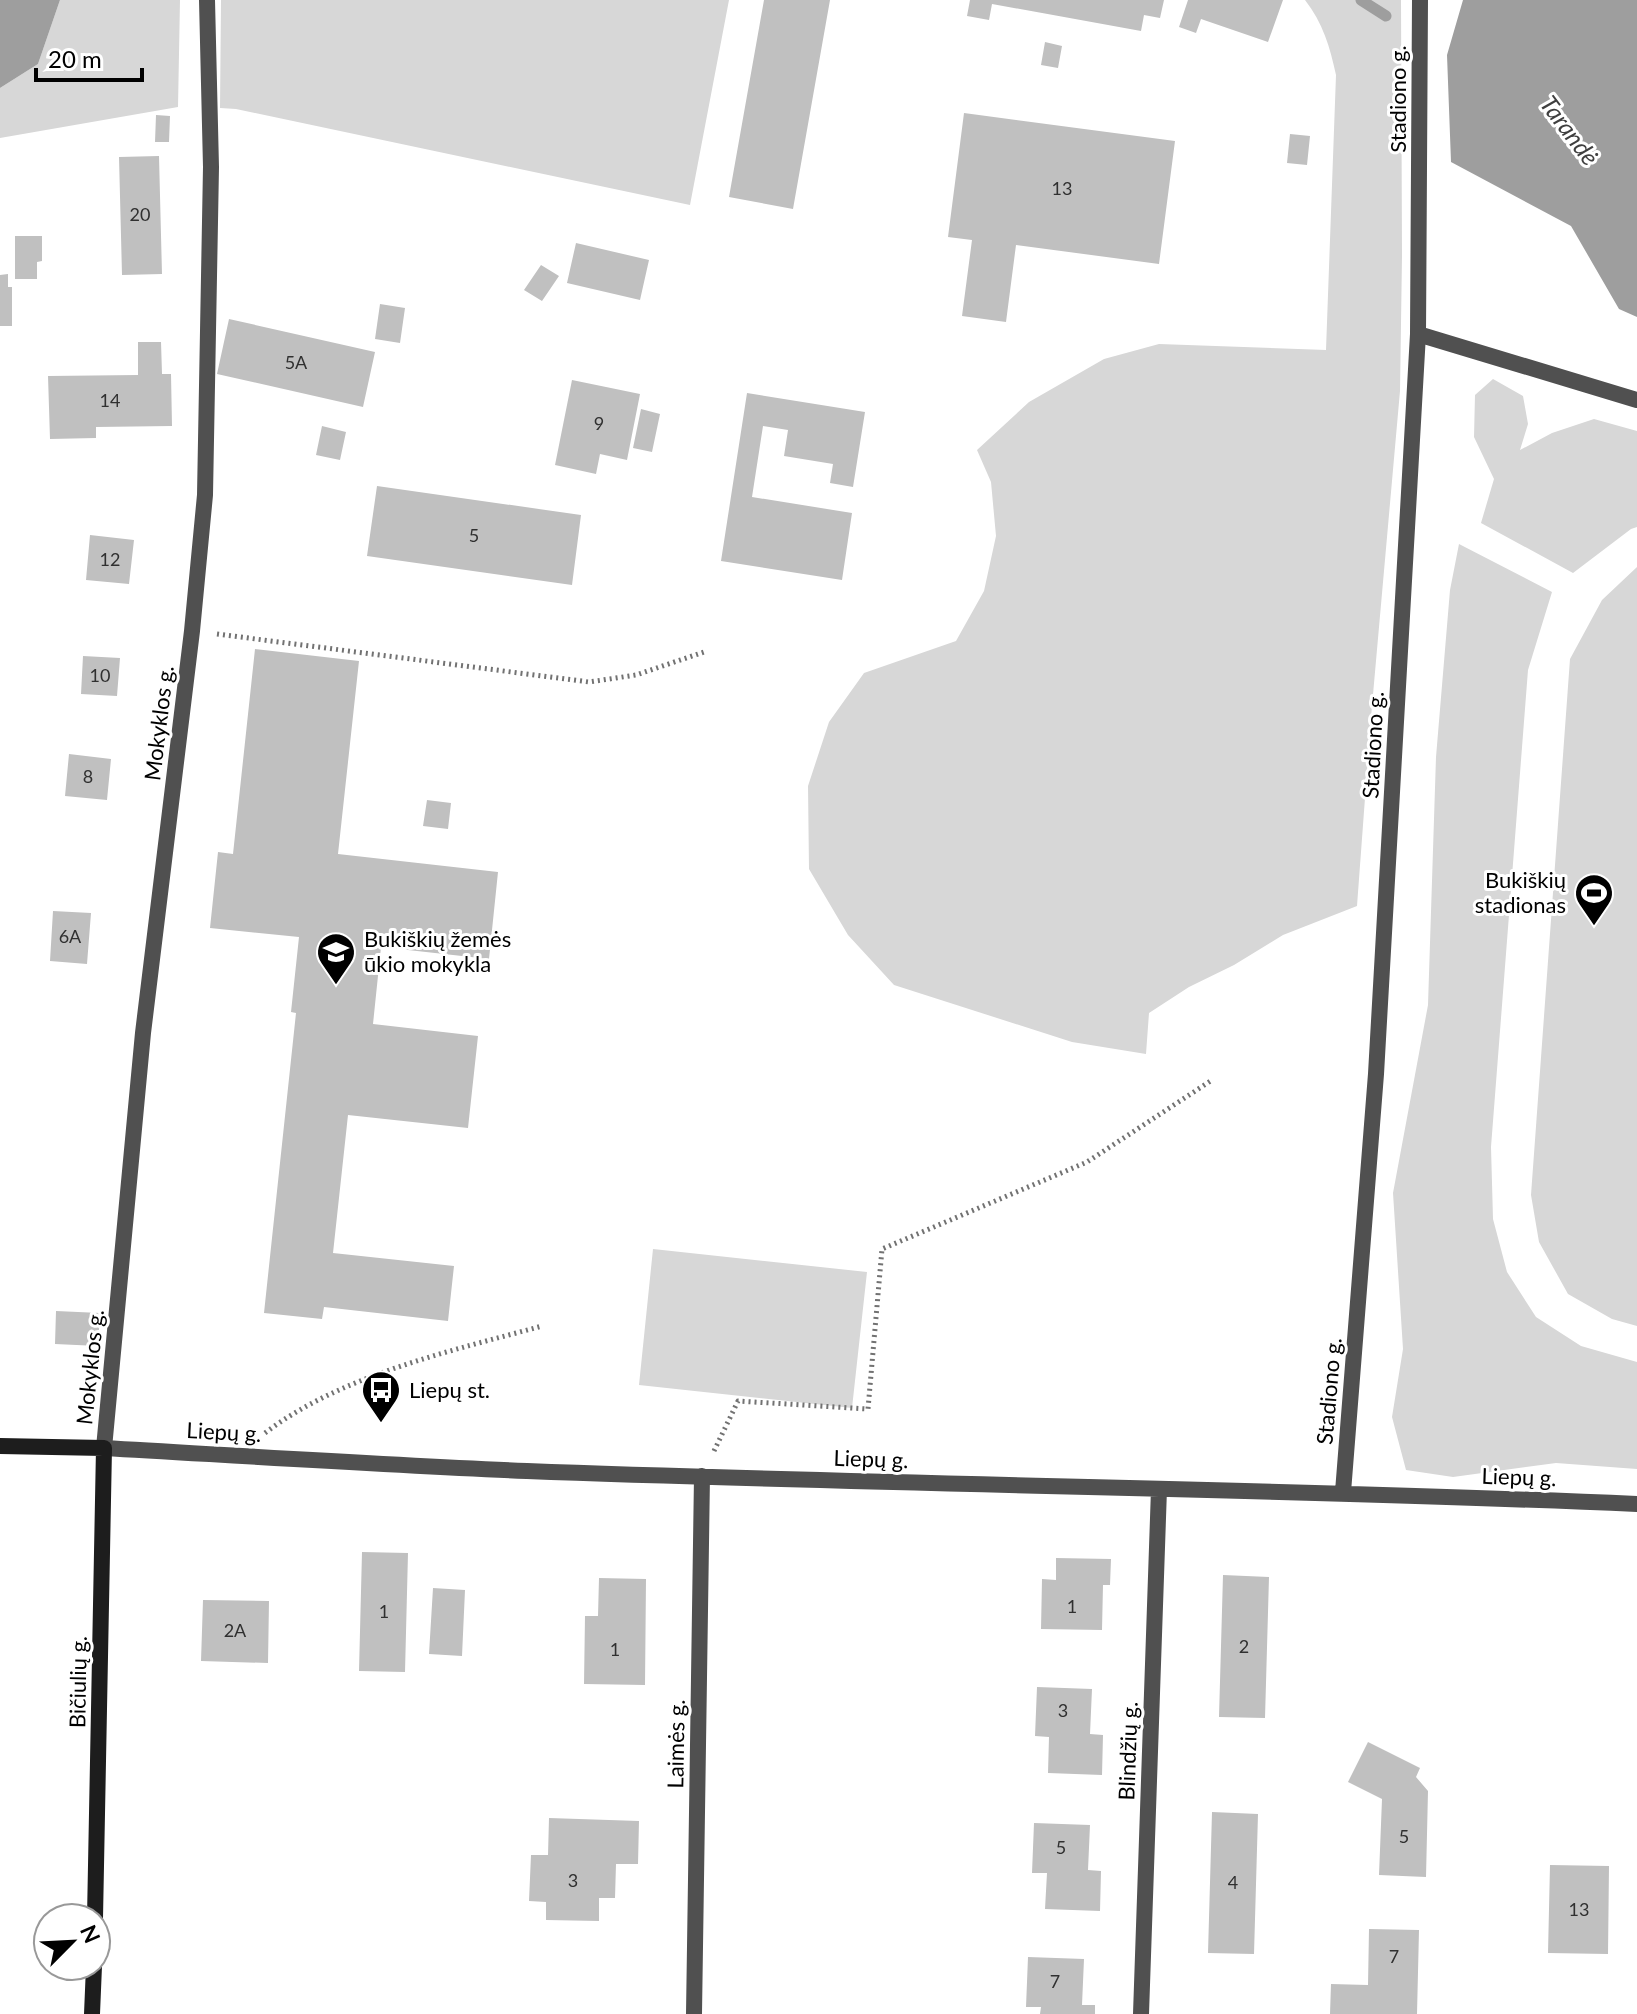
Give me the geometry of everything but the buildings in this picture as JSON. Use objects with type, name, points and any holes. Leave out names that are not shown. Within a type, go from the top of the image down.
[{"type":"street","name":"Mokyklos g.","points":[[104,1448],[143,1033],[192,631],[207,459],[211,167],[207,0]]},
{"type":"street","name":"Stadiono g.","points":[[1343,1492],[1376,1074],[1418,334],[1420,0]]},
{"type":"street","points":[[1418,334],[1637,400]]},
{"type":"street","points":[[0,1446],[104,1448]]},
{"type":"street","name":"Liepų g.","points":[[104,1448],[525,1470],[1343,1492],[1637,1504]]},
{"type":"street","name":"Bičiulių g.","points":[[95,1902],[104,1448]]},
{"type":"street","name":"Laimės g.","points":[[694,2014],[702,1476]]},
{"type":"street","name":"Blindžių g.","points":[[1141,2014],[1159,1489]]},
{"type":"street","points":[[92,2014],[93,1982]]},
{"type":"path","points":[[192,631],[589,682],[636,675],[704,652]]},
{"type":"path","points":[[702,1476],[738,1401],[868,1409],[882,1249],[1087,1162],[1212,1080]]},
{"type":"path","points":[[236,1455],[289,1414],[395,1367],[542,1326]]},
{"type":"shaded area","points":[[60,0],[180,0],[178,107],[0,138],[0,88],[38,64]]},
{"type":"shaded area","points":[[221,0],[729,0],[690,205],[220,108]]},
{"type":"shaded area","points":[[1305,0],[1401,0],[1400,391],[1357,906],[1283,935],[1149,1013],[1146,1054],[1072,1042],[894,985],[848,935],[809,869],[808,786],[829,722],[864,673],[956,641],[984,591],[996,536],[991,482],[977,450],[1029,402],[1104,359],[1159,344],[1326,350],[1336,75],[1325,36]]},
{"type":"shaded area","points":[[1493,379],[1523,396],[1528,424],[1520,450],[1552,433],[1594,419],[1637,431],[1637,527],[1573,573],[1481,523],[1494,479],[1474,437],[1475,395]]},
{"type":"shaded area","points":[[1459,544],[1552,592],[1528,670],[1491,1147],[1493,1219],[1507,1272],[1536,1317],[1581,1346],[1637,1362],[1637,1469],[1556,1463],[1453,1477],[1406,1470],[1392,1417],[1403,1349],[1393,1193],[1428,1005],[1436,757],[1450,590]]},
{"type":"shaded area","name":"Bukiškių stadionas","points":[[1637,567],[1637,1326],[1612,1319],[1568,1294],[1539,1242],[1531,1195],[1570,659],[1602,600]]},
{"type":"shaded area","points":[[653,1249],[867,1272],[852,1408],[639,1385]]},
{"type":"water","points":[[0,0],[60,0],[38,64],[0,88]]},
{"type":"water","points":[[1463,0],[1637,0],[1637,317],[1619,309],[1571,226],[1451,162],[1447,55]]},
{"type":"waterway","name":"Tarandė","points":[[1361,0],[1386,16]]},
{"type":"place","name":"Bukiškių stadionas","points":[[1594,927]]},
{"type":"place","name":"Bukiškių žemės ūkio mokykla","points":[[336,986]]},
{"type":"place","name":"Liepų st.","points":[[381,1424]]}]
